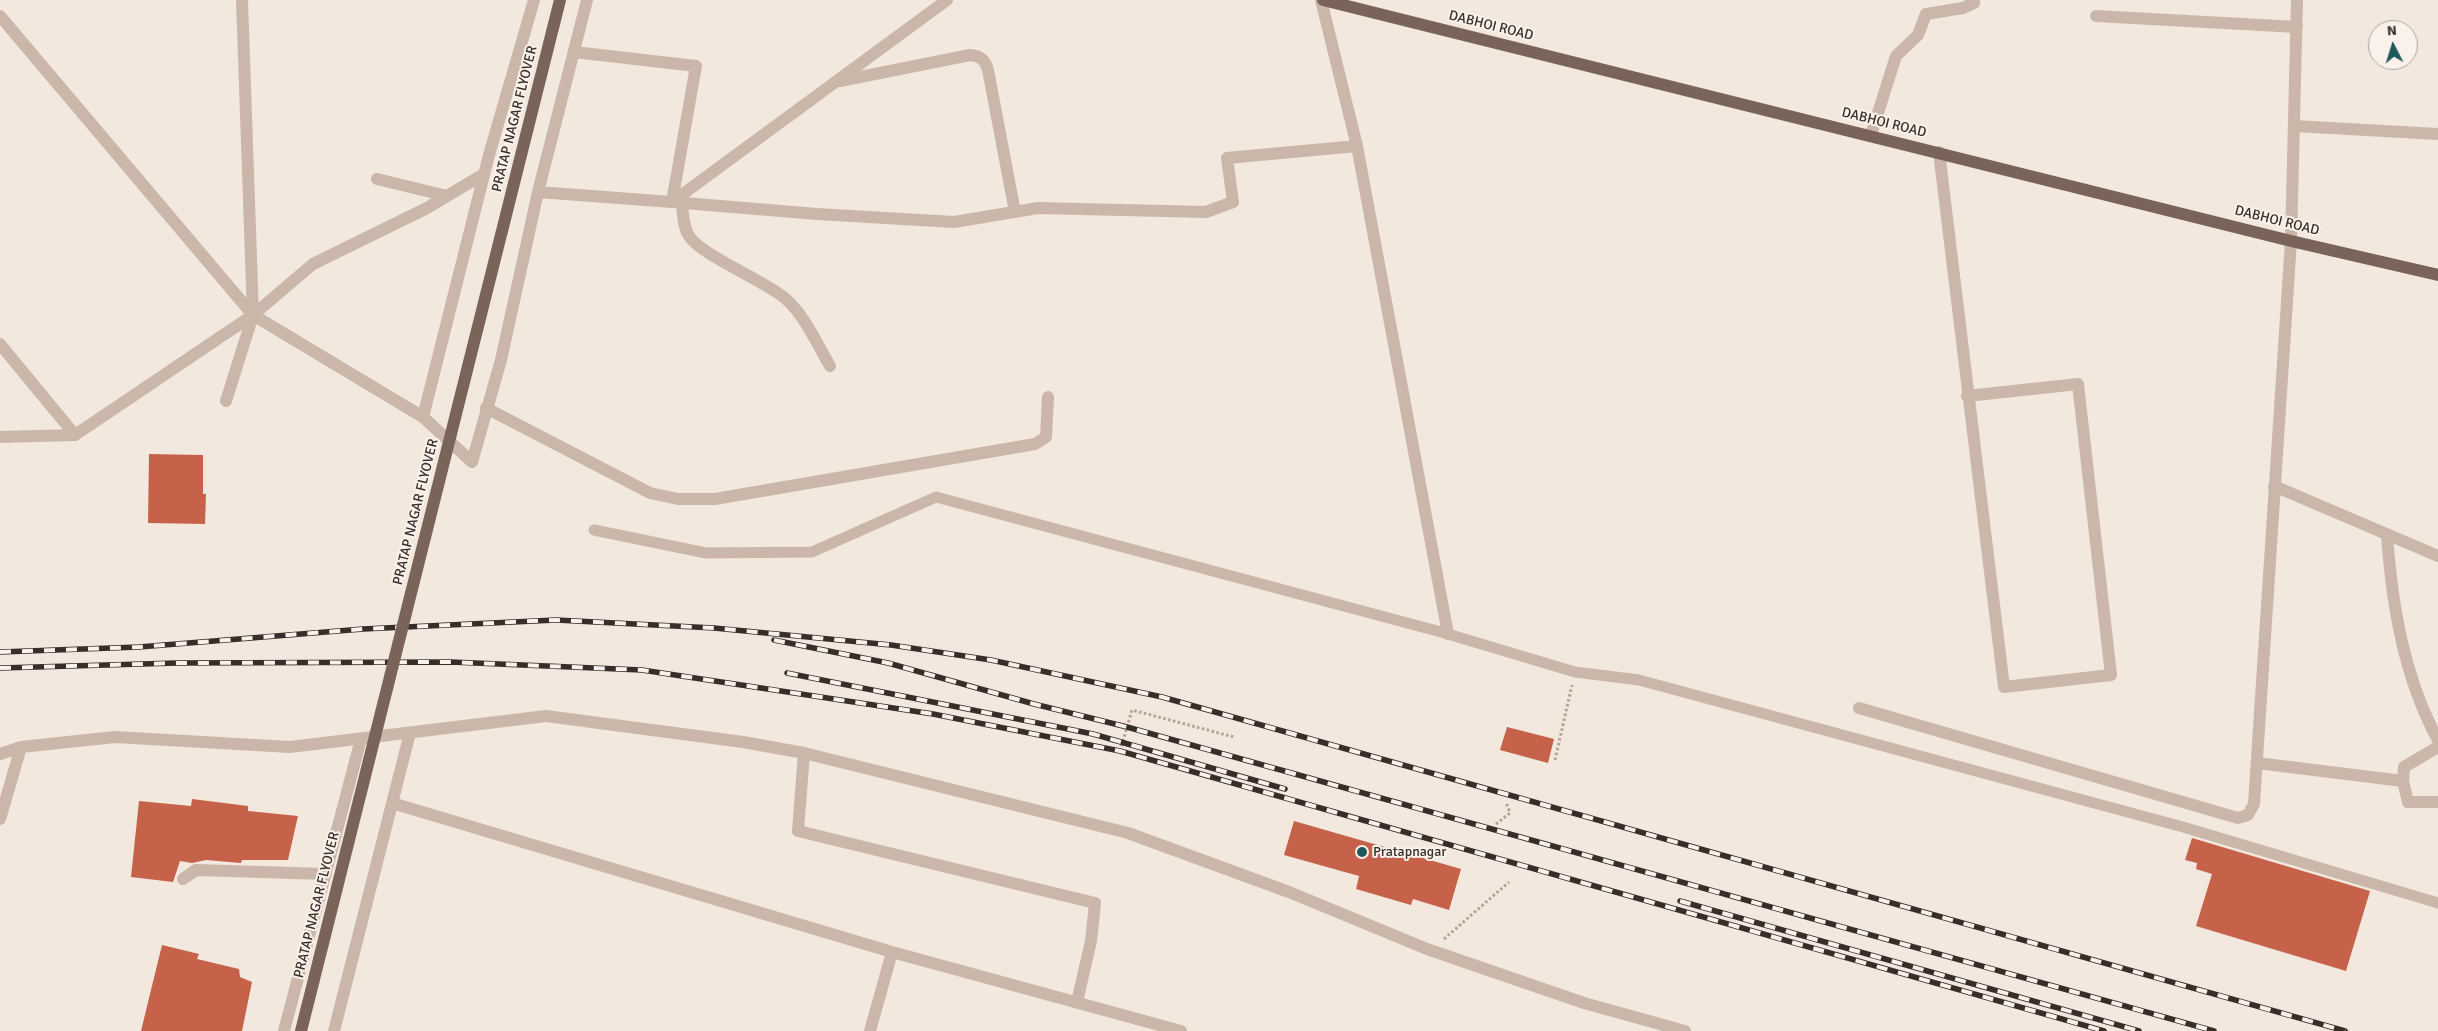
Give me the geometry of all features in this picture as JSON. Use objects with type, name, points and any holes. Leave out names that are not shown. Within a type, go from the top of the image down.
[{"type":"main road","name":"PRATAP NAGAR FLYOVER","points":[[301,1031],[560,0]]},
{"type":"main road","name":"DABHOI ROAD","points":[[1322,0],[2291,241],[2438,275]]},
{"type":"street","points":[[226,401],[252,315],[242,0]]},
{"type":"street","points":[[423,417],[484,174],[534,0]]},
{"type":"street","points":[[0,16],[252,315],[423,417],[472,462],[501,360],[538,192],[588,0]]},
{"type":"street","points":[[677,202],[836,81],[947,0]]},
{"type":"street","points":[[1322,0],[1357,146],[1448,634]]},
{"type":"street","points":[[1871,135],[1896,56],[1918,34],[1926,14],[1962,8],[1974,3],[1974,0]]},
{"type":"street","points":[[1859,708],[2238,818],[2248,815],[2254,804],[2291,241],[2298,0]]},
{"type":"street","points":[[2096,16],[2297,27]]},
{"type":"street","points":[[574,52],[696,66],[677,202],[685,228],[690,238],[706,250],[784,298],[795,308],[830,366]]},
{"type":"street","points":[[836,81],[970,55],[978,56],[985,62],[988,70],[1015,212]]},
{"type":"street","points":[[2294,126],[2438,134]]},
{"type":"street","points":[[538,192],[817,214],[954,222],[1038,208],[1206,212],[1233,202],[1227,158],[1357,146]]},
{"type":"street","points":[[1939,152],[1967,396],[2004,687],[2111,675],[2078,384],[1967,396]]},
{"type":"street","points":[[0,437],[75,435],[252,315],[313,264],[447,196],[484,174]]},
{"type":"street","points":[[377,179],[447,196]]},
{"type":"street","points":[[0,344],[75,435]]},
{"type":"street","points":[[486,408],[650,492],[678,499],[715,499],[1035,444],[1046,437],[1048,397]]},
{"type":"street","points":[[2274,486],[2438,556]]},
{"type":"street","points":[[2387,535],[2396,605],[2410,674],[2425,716],[2438,740]]},
{"type":"street","points":[[0,754],[20,748],[115,737],[290,747],[546,716],[743,742],[804,753],[1128,833],[1289,892],[1432,950],[1584,1003],[1685,1031]]},
{"type":"street","points":[[334,1031],[410,732]]},
{"type":"street","points":[[284,1031],[361,739]]},
{"type":"street","points":[[2438,747],[2404,767],[2403,781],[2408,802],[2438,802]]},
{"type":"street","points":[[0,819],[20,748]]},
{"type":"street","points":[[804,753],[798,831],[1095,903],[1092,941],[1077,1002]]},
{"type":"street","points":[[2256,763],[2403,781]]},
{"type":"street","points":[[392,803],[892,952],[1181,1031]]},
{"type":"street","points":[[183,880],[196,870],[326,874]]},
{"type":"street","points":[[870,1031],[892,952]]},
{"type":"lane","points":[[594,530],[706,553],[812,552],[936,497],[1448,634],[1575,672],[1639,680],[2183,827],[2438,903]]},
{"type":"path","points":[[1555,760],[1575,672]]},
{"type":"path","points":[[1120,751],[1132,710],[1234,737]]},
{"type":"path","points":[[1496,824],[1510,813],[1506,802]]},
{"type":"path","points":[[1432,950],[1509,882]]},
{"type":"building","points":[[149,454],[203,455],[203,494],[206,494],[205,524],[148,523]]},
{"type":"building","points":[[1507,727],[1554,739],[1548,763],[1500,750]]},
{"type":"building","points":[[192,799],[248,806],[248,811],[298,816],[288,860],[242,860],[241,863],[206,860],[192,863],[180,861],[173,882],[131,877],[139,801],[191,806]]},
{"type":"building","name":"Pratapnagar","points":[[1294,821],[1461,869],[1449,910],[1413,899],[1411,905],[1356,889],[1359,876],[1284,855]]},
{"type":"building","points":[[2192,838],[2370,891],[2346,971],[2196,926],[2212,874],[2196,869],[2197,863],[2185,860]]},
{"type":"building","points":[[162,945],[199,954],[197,959],[239,969],[240,977],[252,982],[242,1031],[141,1031]]},
{"type":"railway","points":[[0,652],[139,647],[363,629],[556,620],[714,628],[891,645],[991,660],[1162,697],[2345,1031]]},
{"type":"railway","points":[[774,640],[888,663],[1034,704],[1127,727],[2214,1031]]},
{"type":"railway","points":[[0,668],[177,663],[451,662],[642,670],[933,714],[1120,751],[2104,1031]]},
{"type":"railway","points":[[787,673],[1093,734],[1285,789]]},
{"type":"railway","points":[[1680,901],[2139,1031]]},
{"type":"place","name":"Pratapnagar","points":[[1362,852]]}]
